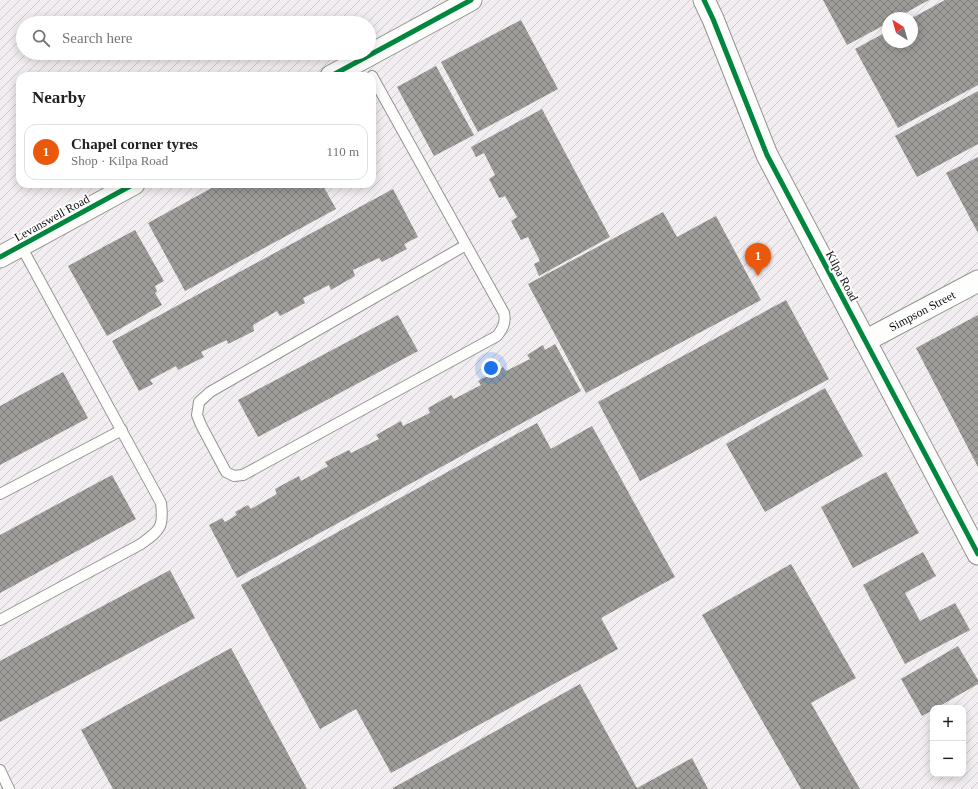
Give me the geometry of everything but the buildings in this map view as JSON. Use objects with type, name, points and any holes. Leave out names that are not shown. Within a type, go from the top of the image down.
[{"type":"street","points":[[356,72],[369,70],[470,0]]},
{"type":"street","name":"Kilpa Road","points":[[704,0],[767,155],[978,554]]},
{"type":"street","name":"Levanswell Road","points":[[0,257],[127,188]]},
{"type":"street","name":"Simpson Street","points":[[865,341],[978,281]]},
{"type":"lane","points":[[376,83],[504,313],[506,321],[503,329],[496,336],[243,474],[234,476],[226,472],[197,415],[199,402],[210,392],[466,245]]},
{"type":"lane","points":[[0,620],[141,544],[156,532],[163,519],[161,503],[21,246]]},
{"type":"lane","points":[[0,494],[122,430]]},
{"type":"lane","points":[[0,770],[9,789]]},
{"type":"shaded area","points":[[0,0],[978,0],[978,789],[0,789]]},
{"type":"cycle path","points":[[376,52],[471,0]]},
{"type":"cycle path","points":[[704,0],[767,155],[978,554]]},
{"type":"cycle path","points":[[338,72],[360,60]]},
{"type":"cycle path","points":[[0,257],[127,188]]},
{"type":"place","name":"Chapel corner tyres","points":[[758,276]]}]
